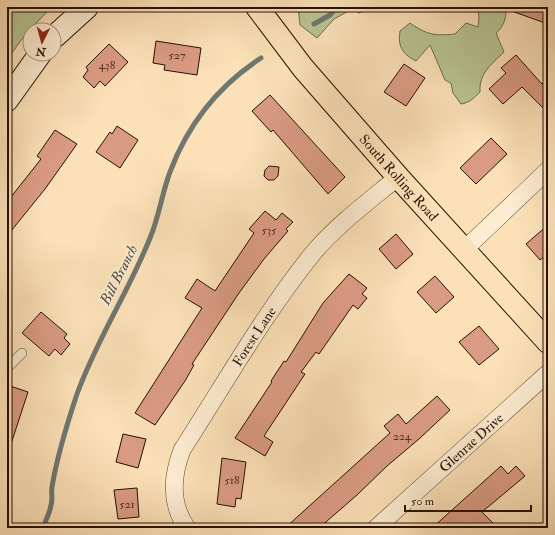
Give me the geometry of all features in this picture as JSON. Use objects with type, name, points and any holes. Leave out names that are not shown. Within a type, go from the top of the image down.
[{"type":"main road","points":[[62,30],[87,7]]},
{"type":"main road","points":[[245,7],[260,13]]},
{"type":"main road","name":"South Rolling Road","points":[[260,13],[303,68],[398,177],[548,342]]},
{"type":"main road","points":[[7,100],[34,62]]},
{"type":"street","points":[[465,249],[548,170]]},
{"type":"street","name":"Forest Lane","points":[[187,528],[177,504],[173,486],[175,468],[182,450],[283,294],[315,252],[347,219],[398,177]]},
{"type":"street","name":"Glenrae Drive","points":[[376,528],[548,373]]},
{"type":"lane","points":[[7,368],[22,353]]},
{"type":"green space","points":[[7,7],[52,7],[37,22],[22,22],[22,39],[7,60]]},
{"type":"green space","points":[[298,7],[372,7],[359,13],[352,9],[334,19],[317,38],[300,25]]},
{"type":"green space","points":[[478,7],[505,7],[506,14],[504,22],[496,33],[504,52],[490,65],[484,74],[480,85],[480,92],[469,101],[461,104],[453,93],[451,83],[445,80],[430,45],[416,61],[407,55],[402,49],[400,45],[400,31],[410,23],[421,30],[436,35],[455,34],[466,23],[478,27]]},
{"type":"building","points":[[506,7],[548,7],[548,14],[545,23],[506,9]]},
{"type":"building","points":[[156,41],[201,48],[197,75],[164,70],[165,65],[153,63]]},
{"type":"building","points":[[109,44],[128,62],[105,86],[100,81],[94,88],[83,77],[88,70],[86,67]]},
{"type":"building","points":[[516,55],[542,84],[548,77],[548,113],[522,87],[503,104],[489,89],[506,73],[501,68]]},
{"type":"building","points":[[404,64],[425,78],[406,106],[384,92]]},
{"type":"building","points":[[270,95],[345,177],[328,194],[273,130],[271,132],[252,111]]},
{"type":"building","points":[[117,126],[138,140],[120,168],[96,152],[110,132],[112,134]]},
{"type":"building","points":[[55,130],[77,144],[45,189],[7,236],[7,202],[41,159],[37,156]]},
{"type":"building","points":[[491,138],[507,154],[476,184],[460,168]]},
{"type":"building","points":[[269,166],[279,167],[278,176],[274,180],[268,180],[264,176],[265,170]]},
{"type":"building","points":[[265,211],[276,220],[282,213],[293,222],[286,229],[288,231],[264,259],[239,293],[192,364],[194,365],[185,381],[155,425],[135,413],[202,308],[185,298],[197,279],[215,291],[254,233],[249,229]]},
{"type":"building","points":[[548,225],[548,254],[540,260],[526,244]]},
{"type":"building","points":[[396,234],[413,254],[396,269],[379,249]]},
{"type":"building","points":[[349,274],[367,288],[362,294],[367,298],[358,309],[353,305],[319,354],[316,352],[301,372],[305,374],[264,436],[273,442],[265,456],[235,438],[284,361],[286,362],[323,303]]},
{"type":"building","points":[[435,276],[454,297],[436,313],[417,292]]},
{"type":"building","points":[[41,312],[67,334],[64,338],[70,344],[61,355],[55,349],[49,356],[22,333]]},
{"type":"building","points":[[479,326],[499,349],[479,365],[459,342]]},
{"type":"building","points":[[7,385],[28,392],[10,447],[7,446]]},
{"type":"building","points":[[437,396],[450,410],[319,528],[285,528],[390,433],[384,426],[398,414],[406,424]]},
{"type":"building","points":[[123,434],[146,439],[138,468],[116,462]]},
{"type":"building","points":[[222,458],[246,462],[241,499],[236,498],[235,507],[217,504]]},
{"type":"building","points":[[501,466],[508,474],[516,466],[525,476],[482,512],[498,528],[432,528]]},
{"type":"building","points":[[137,488],[139,517],[118,519],[114,490]]},
{"type":"waterway","name":"Bill Branch","points":[[314,24],[330,15],[337,7]]},
{"type":"waterway","name":"Bill Branch","points":[[43,528],[52,503],[52,487],[59,452],[77,394],[94,354],[142,258],[156,222],[167,180],[177,154],[195,122],[218,94],[245,69],[261,58]]}]
